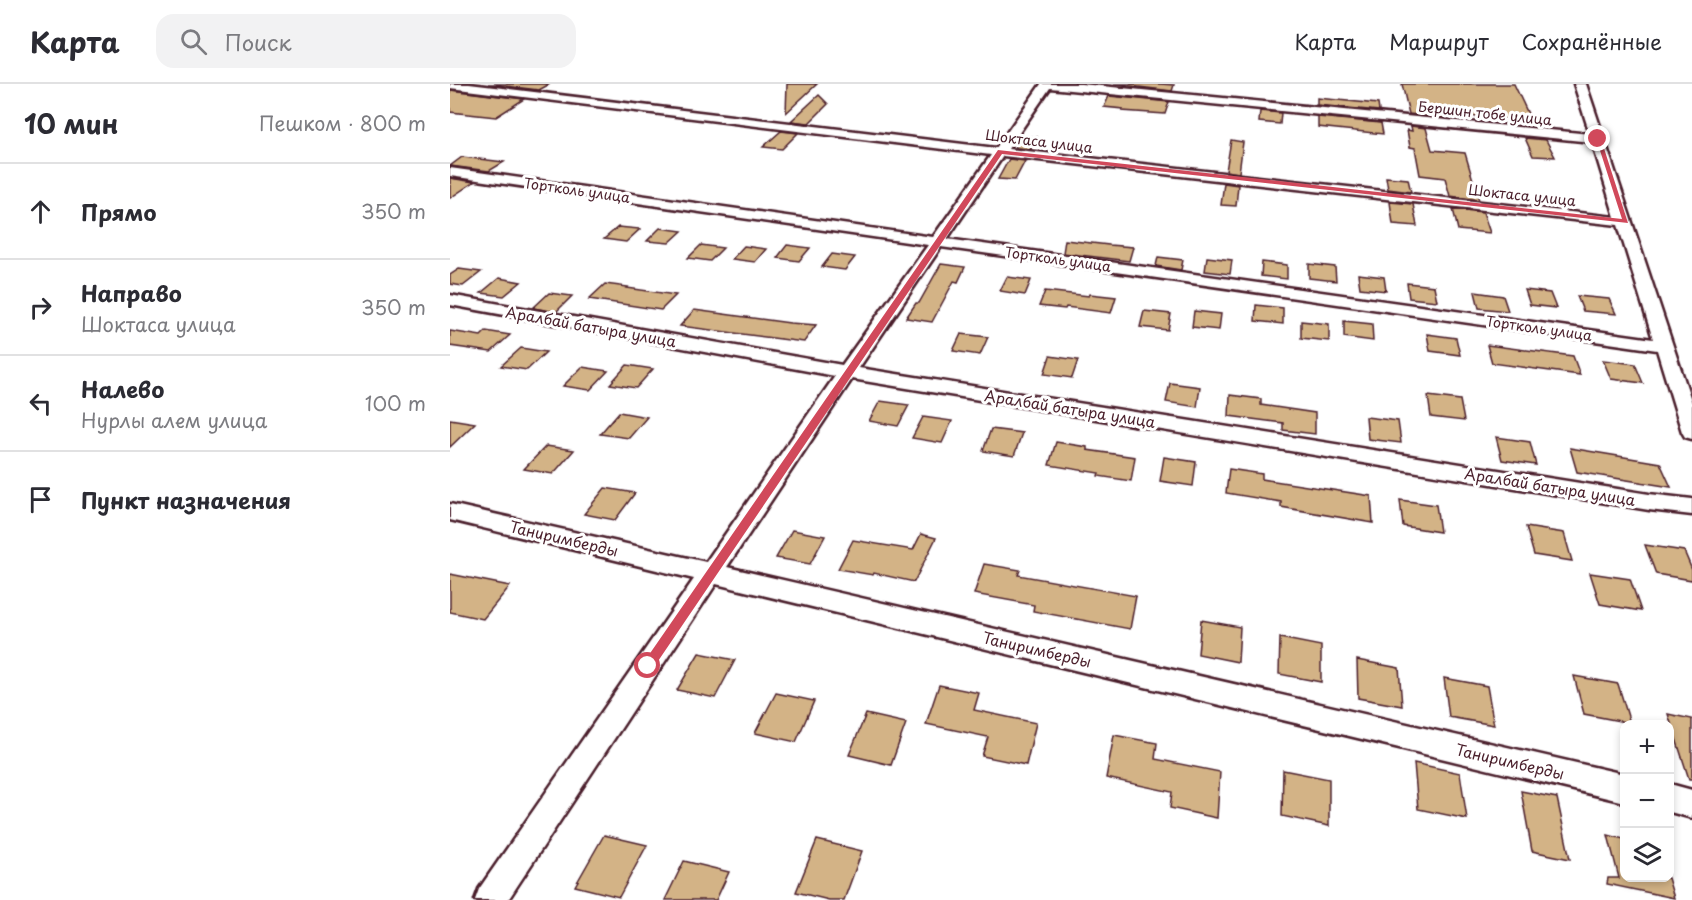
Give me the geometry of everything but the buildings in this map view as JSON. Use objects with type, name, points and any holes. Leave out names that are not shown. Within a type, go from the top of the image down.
[{"type":"street","name":"Бершин тобе улица","points":[[1047,84],[1598,139]]},
{"type":"street","points":[[490,900],[847,372],[1047,84]]},
{"type":"street","points":[[1580,84],[1692,432]]},
{"type":"street","name":"Шоктаса улица","points":[[450,85],[1000,152],[1626,222]]},
{"type":"street","name":"Тортколь улица","points":[[450,172],[1665,346]]},
{"type":"street","name":"Аралбай батыра улица","points":[[450,300],[847,372],[1692,507]]},
{"type":"street","name":"Таниримберды","points":[[450,512],[1620,787]]},
{"type":"street","points":[[1674,799],[1692,804]]},
{"type":"route","points":[[648,666],[847,372],[1000,152],[1626,222],[1598,139]]}]
